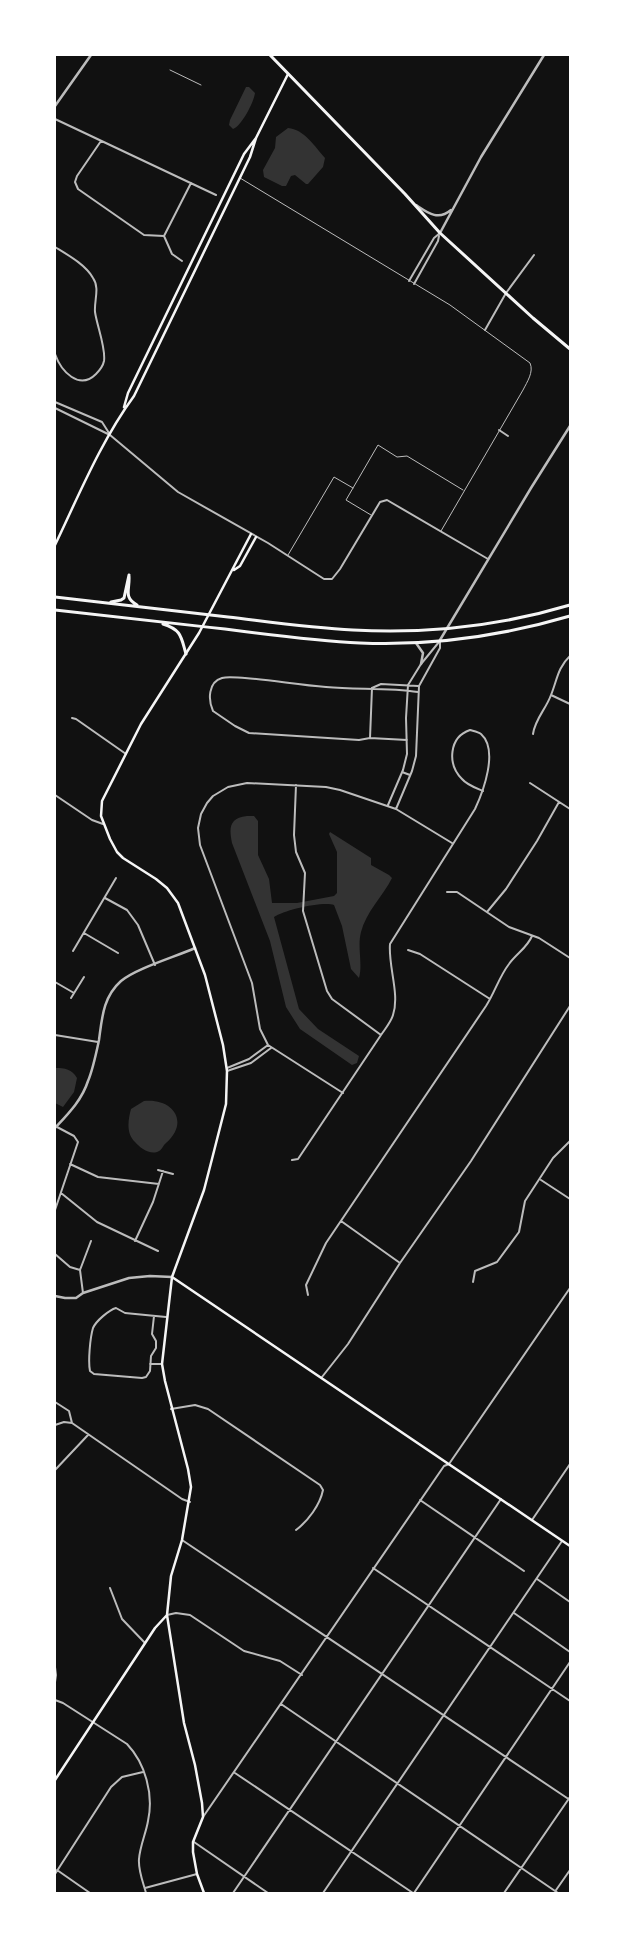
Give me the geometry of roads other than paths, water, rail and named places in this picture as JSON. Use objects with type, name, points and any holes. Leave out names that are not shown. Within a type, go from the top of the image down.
[{"type":"main road","points":[[270,55],[413,203],[440,234],[570,349]]},
{"type":"main road","points":[[55,545],[110,435],[124,409],[134,396],[240,178],[256,138],[288,73]]},
{"type":"main road","points":[[124,409],[128,393],[244,154],[256,138]]},
{"type":"main road","points":[[204,1893],[197,1874],[194,1842],[203,1817],[195,1765],[184,1723],[167,1615],[171,1576],[182,1540],[190,1502],[191,1479],[162,1364],[172,1277],[204,1190],[212,1160],[226,1104],[227,1070],[213,1005],[196,948],[178,903],[156,879],[117,852],[101,816],[102,801],[141,724],[209,615],[251,534]]},
{"type":"main road","points":[[233,571],[240,566],[256,536]]},
{"type":"main road","points":[[106,603],[123,599],[129,575],[128,597],[130,601],[140,607]]},
{"type":"main road","points":[[55,597],[352,630],[395,631],[447,629],[511,620],[570,605]]},
{"type":"main road","points":[[55,610],[335,642],[416,642],[440,640],[501,633],[570,616]]},
{"type":"main road","points":[[153,621],[178,630],[182,637],[186,654]]},
{"type":"main road","points":[[172,1277],[570,1546]]},
{"type":"main road","points":[[55,1780],[155,1628],[167,1615]]},
{"type":"street","points":[[55,106],[91,55]]},
{"type":"street","points":[[414,284],[438,242],[440,234],[454,207],[517,96],[544,55]]},
{"type":"street","points":[[55,119],[216,195]]},
{"type":"street","points":[[101,141],[76,176],[75,182],[78,189],[144,235],[164,236]]},
{"type":"street","points":[[164,236],[191,183]]},
{"type":"street","points":[[413,203],[431,215],[436,216],[449,212],[454,207]]},
{"type":"street","points":[[409,281],[434,238],[440,234]]},
{"type":"street","points":[[164,236],[172,254],[182,262]]},
{"type":"street","points":[[55,247],[85,268],[93,277],[96,285],[95,309],[104,360],[100,370],[94,376],[88,380],[79,381],[71,377],[61,367],[55,354]]},
{"type":"street","points":[[485,330],[506,293],[534,255]]},
{"type":"street","points":[[55,402],[102,422],[110,435]]},
{"type":"street","points":[[55,408],[110,435],[178,492],[256,536],[324,578],[332,579],[380,502],[387,500],[488,559]]},
{"type":"street","points":[[388,806],[407,754],[406,718],[408,684],[447,629],[570,426]]},
{"type":"street","points":[[499,430],[508,436]]},
{"type":"street","points":[[396,809],[416,756],[419,686],[440,648],[440,640]]},
{"type":"street","points":[[416,642],[423,652],[421,664]]},
{"type":"street","points":[[533,734],[534,725],[551,695],[557,674],[570,656]]},
{"type":"street","points":[[407,740],[370,738],[359,740],[249,733],[213,711],[210,696],[215,683],[222,678],[268,680],[326,687],[418,692]]},
{"type":"street","points":[[372,688],[381,684],[419,686]]},
{"type":"street","points":[[370,738],[372,688]]},
{"type":"street","points":[[551,695],[570,704]]},
{"type":"street","points":[[72,718],[126,754]]},
{"type":"street","points":[[292,1160],[298,1159],[394,1014],[395,995],[389,957],[390,944],[475,809],[483,791],[487,778],[489,752],[487,743],[481,734],[470,730],[461,733],[455,740],[452,756],[455,770],[463,781],[483,791]]},
{"type":"street","points":[[402,772],[410,775]]},
{"type":"street","points":[[343,1093],[268,1045],[260,1029],[252,983],[200,845],[198,828],[201,814],[213,796],[228,787],[247,783],[326,787],[396,809],[452,843]]},
{"type":"street","points":[[530,783],[570,809]]},
{"type":"street","points":[[296,785],[294,835],[296,852],[305,873],[303,911],[327,991],[332,999],[381,1035]]},
{"type":"street","points":[[55,795],[92,820],[103,824]]},
{"type":"street","points":[[487,912],[506,889],[537,841],[559,802]]},
{"type":"street","points":[[73,951],[116,878]]},
{"type":"street","points":[[447,892],[457,892],[509,927],[545,942],[570,958]]},
{"type":"street","points":[[105,898],[127,910],[138,925],[155,965]]},
{"type":"street","points":[[84,933],[118,953]]},
{"type":"street","points":[[308,1295],[306,1285],[326,1243],[486,1006],[510,962],[524,950],[532,936]]},
{"type":"street","points":[[55,1210],[78,1142],[74,1136],[56,1127],[84,1091],[98,1042],[104,1006],[114,988],[129,976],[196,948]]},
{"type":"street","points":[[408,950],[420,954],[490,999]]},
{"type":"street","points":[[71,998],[84,977]]},
{"type":"street","points":[[55,982],[74,993]]},
{"type":"street","points":[[322,1377],[348,1344],[400,1262],[471,1161],[570,1006]]},
{"type":"street","points":[[55,1035],[98,1042]]},
{"type":"street","points":[[227,1070],[249,1059],[268,1045]]},
{"type":"street","points":[[227,1070],[252,1063],[271,1048]]},
{"type":"street","points":[[473,1282],[475,1271],[497,1262],[519,1232],[525,1201],[554,1158],[570,1141]]},
{"type":"street","points":[[70,1164],[98,1177],[159,1184]]},
{"type":"street","points":[[158,1170],[172,1174]]},
{"type":"street","points":[[135,1241],[163,1171]]},
{"type":"street","points":[[540,1179],[570,1199]]},
{"type":"street","points":[[61,1193],[97,1222],[158,1251]]},
{"type":"street","points":[[342,1221],[400,1262]]},
{"type":"street","points":[[83,1293],[80,1270],[91,1241]]},
{"type":"street","points":[[55,1254],[70,1267],[80,1270]]},
{"type":"street","points":[[55,1296],[72,1299],[83,1293],[128,1278],[172,1277]]},
{"type":"street","points":[[203,1817],[235,1773],[420,1500],[444,1466],[449,1464],[570,1288]]},
{"type":"street","points":[[154,1316],[152,1334],[156,1341],[156,1348],[151,1356],[149,1375],[142,1378],[94,1374],[89,1370],[93,1329],[111,1310],[116,1308],[125,1313],[154,1316],[166,1318]]},
{"type":"street","points":[[150,1364],[162,1364]]},
{"type":"street","points":[[55,1402],[70,1411],[72,1423]]},
{"type":"street","points":[[172,1408],[195,1405],[208,1409],[320,1485],[323,1490],[322,1497],[304,1524],[296,1530]]},
{"type":"street","points":[[55,1425],[64,1422],[72,1423],[182,1499],[190,1502]]},
{"type":"street","points":[[55,1470],[88,1435]]},
{"type":"street","points":[[532,1520],[570,1464]]},
{"type":"street","points":[[233,1893],[501,1499]]},
{"type":"street","points":[[420,1500],[524,1571]]},
{"type":"street","points":[[182,1540],[570,1799],[504,1893]]},
{"type":"street","points":[[323,1893],[562,1540]]},
{"type":"street","points":[[373,1568],[570,1701]]},
{"type":"street","points":[[536,1579],[570,1602]]},
{"type":"street","points":[[110,1588],[122,1619],[145,1643]]},
{"type":"street","points":[[167,1615],[176,1613],[190,1615],[244,1650],[280,1661],[302,1675]]},
{"type":"street","points":[[514,1613],[570,1652]]},
{"type":"street","points":[[235,1773],[413,1893],[570,1662]]},
{"type":"street","points":[[55,1667],[55,1682]]},
{"type":"street","points":[[55,1700],[63,1703],[93,1724],[100,1726],[127,1744],[136,1753],[144,1772],[150,1808],[138,1860],[146,1893]]},
{"type":"street","points":[[281,1704],[556,1892],[570,1870]]},
{"type":"street","points":[[55,1874],[111,1786],[122,1777],[144,1772]]},
{"type":"street","points":[[194,1842],[268,1893]]},
{"type":"street","points":[[57,1870],[90,1893]]},
{"type":"street","points":[[145,1888],[197,1874]]},
{"type":"lane","points":[[170,70],[201,85]]},
{"type":"lane","points":[[240,178],[450,305],[530,363],[532,368],[523,390],[441,531]]},
{"type":"lane","points":[[372,515],[346,500],[378,445],[397,457],[407,456],[464,491]]},
{"type":"lane","points":[[288,555],[334,477],[353,488]]}]
